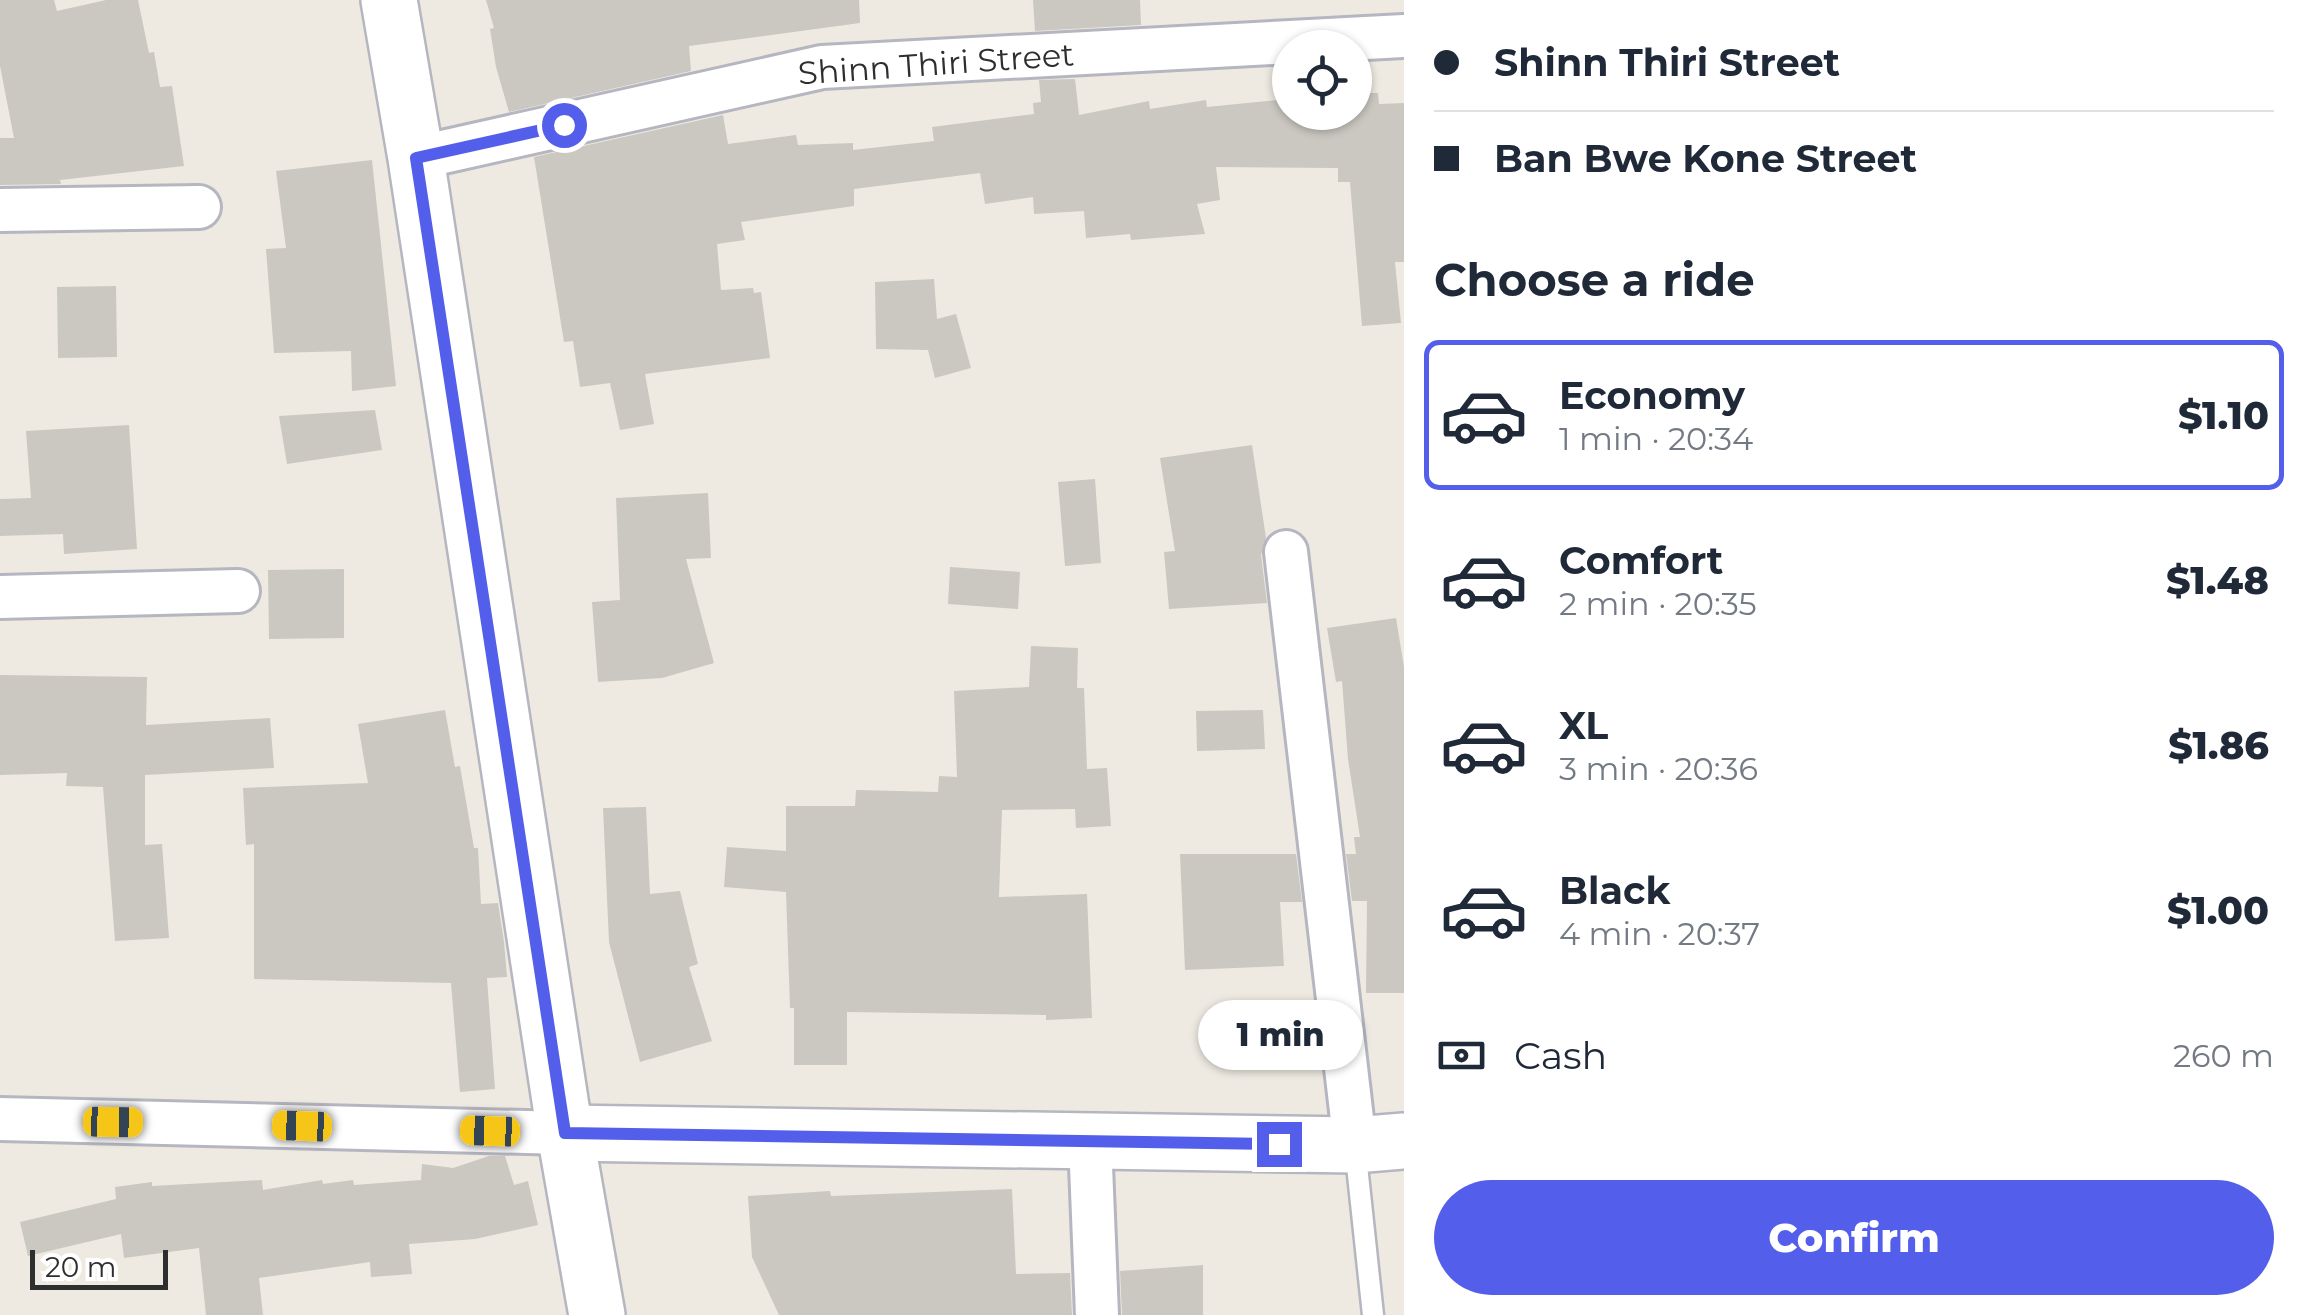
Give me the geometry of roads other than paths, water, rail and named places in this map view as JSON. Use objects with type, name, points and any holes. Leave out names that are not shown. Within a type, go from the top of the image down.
[{"type":"street","points":[[389,0],[565,1133],[598,1315]]},
{"type":"street","name":"Shinn Thiri Street","points":[[416,158],[822,67],[1404,36]]},
{"type":"street","points":[[0,210],[199,206]]},
{"type":"street","points":[[0,1118],[565,1133],[1380,1144],[1286,552]]},
{"type":"street","points":[[0,597],[238,590]]},
{"type":"street","points":[[1090,1141],[1097,1315]]},
{"type":"lane","points":[[1374,1315],[1380,1144]]}]
